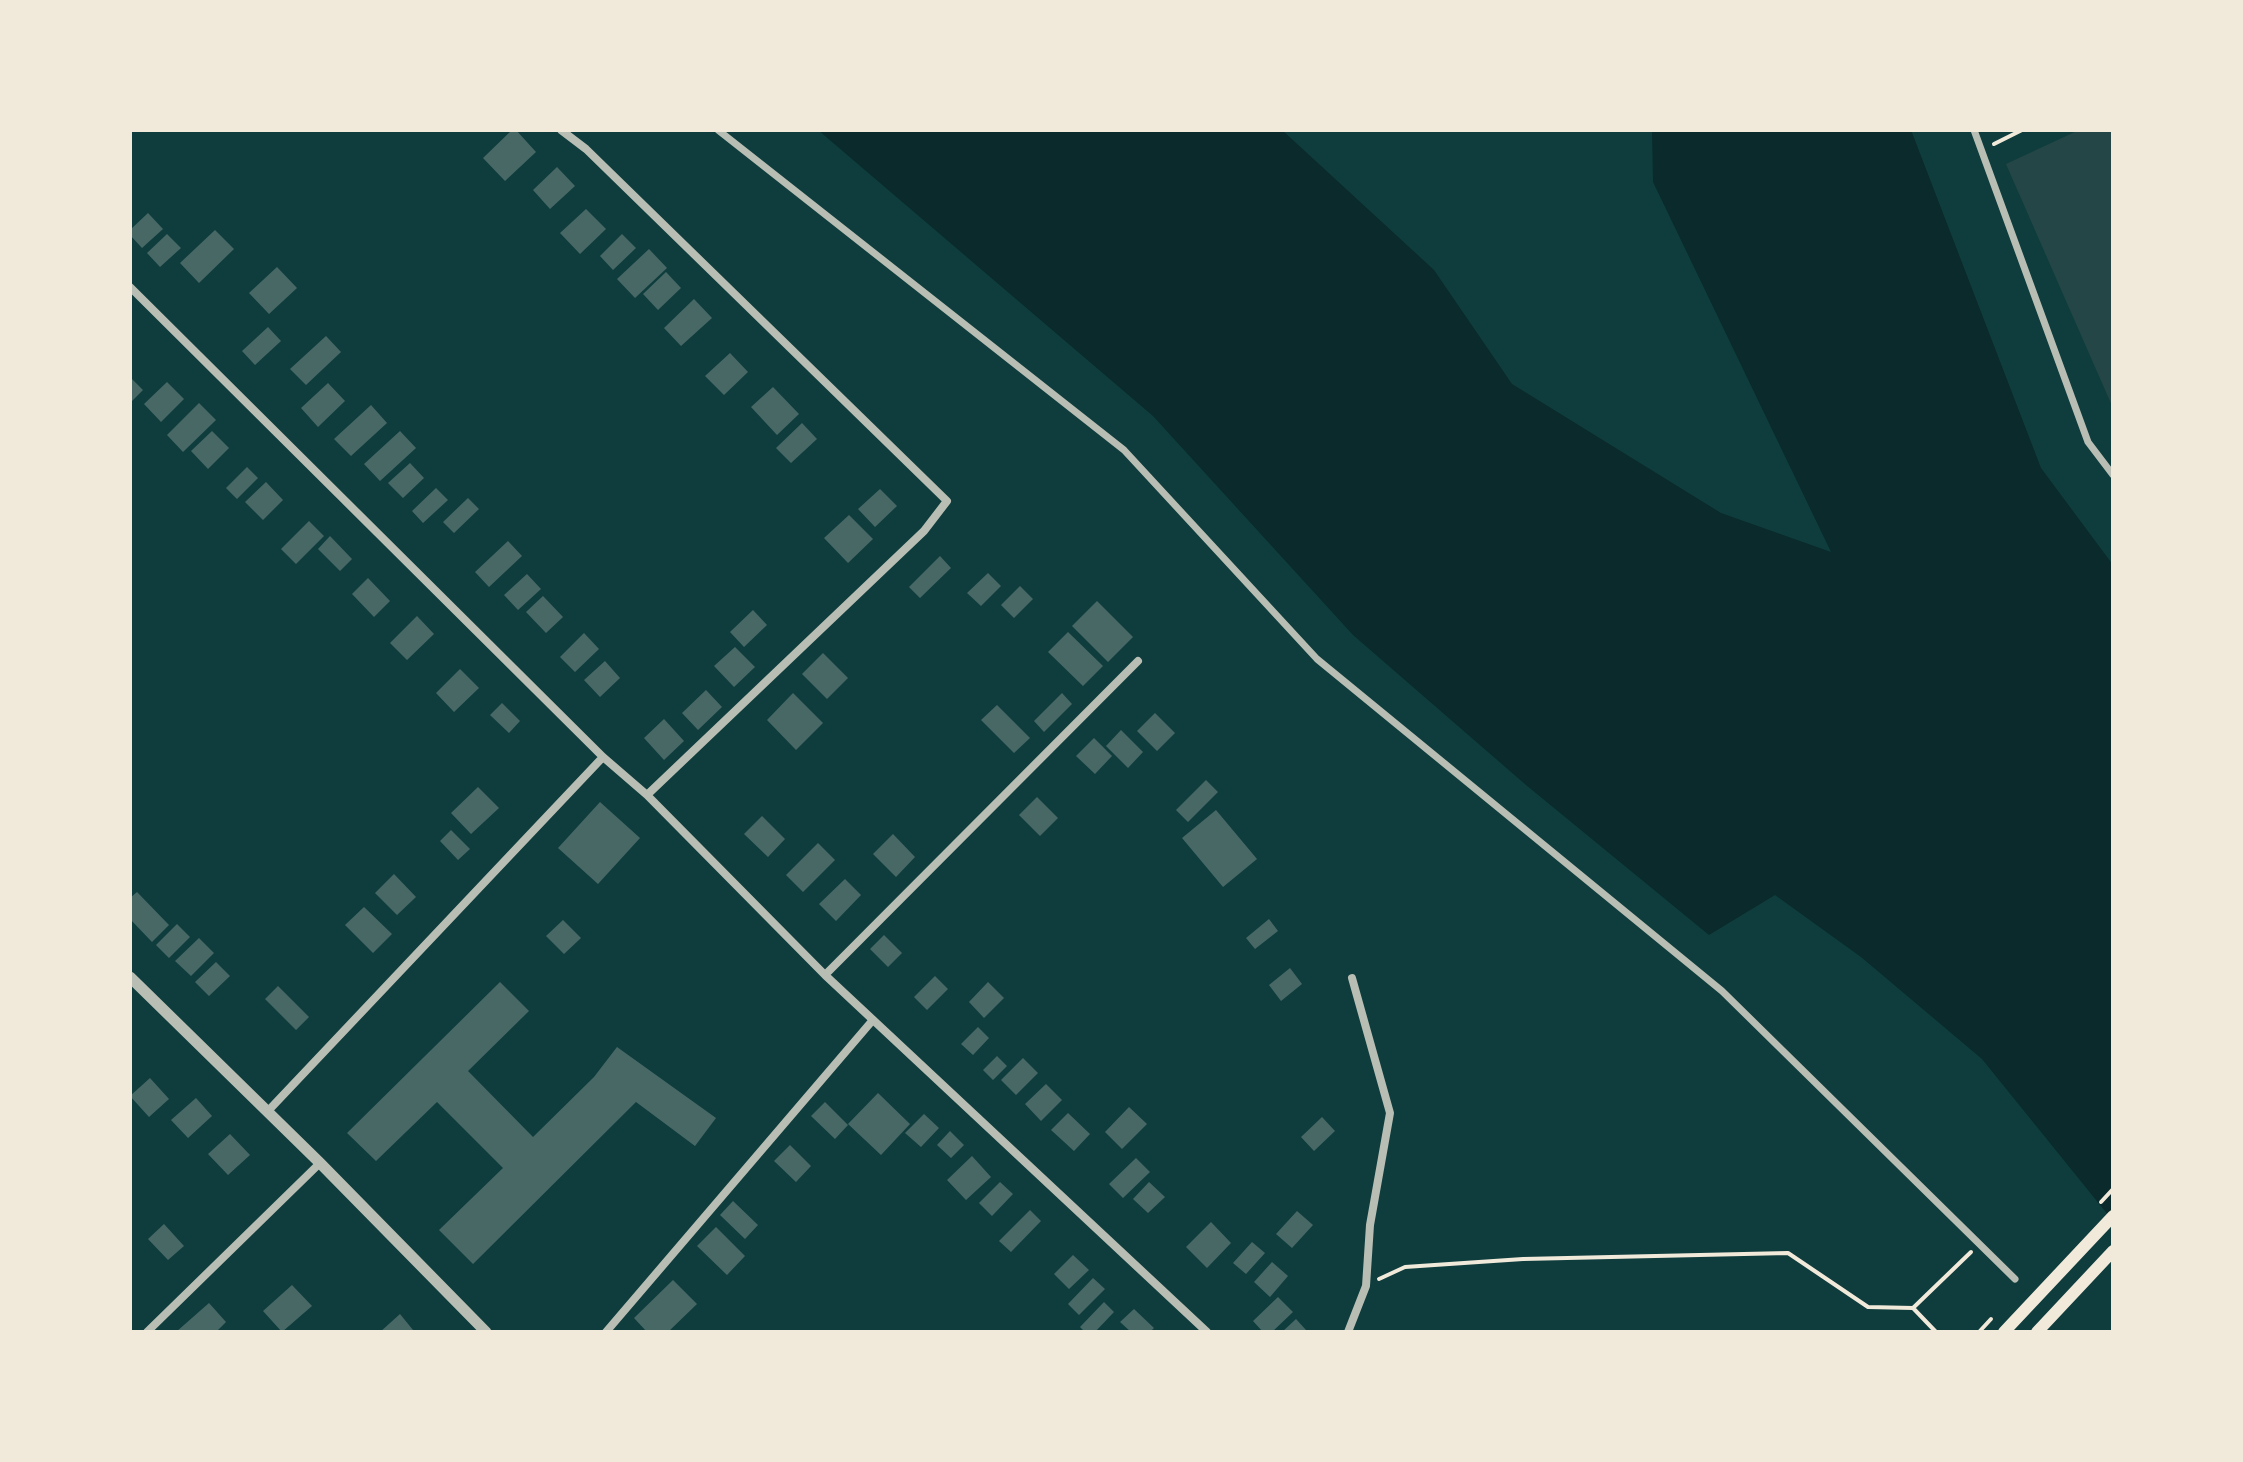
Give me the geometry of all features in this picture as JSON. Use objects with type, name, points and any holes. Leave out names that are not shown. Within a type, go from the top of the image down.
[{"type":"main road","points":[[2004,1332],[2113,1216]]},
{"type":"main road","points":[[2037,1332],[2113,1251]]},
{"type":"street","points":[[561,130],[586,149],[947,501],[924,531],[647,795]]},
{"type":"street","points":[[718,130],[1124,450],[1317,659],[1722,991],[2015,1279]]},
{"type":"street","points":[[1974,130],[2088,442],[2113,475]]},
{"type":"street","points":[[130,287],[603,757],[647,795],[872,1021],[1207,1332]]},
{"type":"street","points":[[825,975],[1138,661]]},
{"type":"street","points":[[268,1111],[603,757]]},
{"type":"street","points":[[130,977],[268,1111],[486,1332]]},
{"type":"street","points":[[1348,1332],[1366,1286],[1370,1225],[1390,1113],[1352,978]]},
{"type":"street","points":[[606,1332],[872,1021]]},
{"type":"street","points":[[147,1332],[320,1163]]},
{"type":"path","points":[[1981,150],[2022,130]]},
{"type":"path","points":[[1913,1308],[1979,1244]]},
{"type":"path","points":[[1366,1286],[1405,1267],[1523,1259],[1788,1253],[1868,1307],[1913,1308],[1936,1332]]},
{"type":"shaded area","points":[[818,130],[1282,130],[1434,270],[1512,384],[1721,513],[1831,552],[1653,182],[1652,130],[1911,130],[2041,468],[2113,565],[2113,1221],[1982,1059],[1861,957],[1775,895],[1709,935],[1526,785],[1353,635],[1153,416]]},
{"type":"shaded area","points":[[2079,130],[2113,130],[2113,408],[2006,164]]},
{"type":"building","points":[[512,130],[516,130],[536,152],[505,181],[483,158]]},
{"type":"building","points":[[557,167],[575,186],[550,209],[533,190]]},
{"type":"building","points":[[586,209],[606,229],[580,254],[560,233]]},
{"type":"building","points":[[148,213],[163,229],[142,248],[130,235],[130,230]]},
{"type":"building","points":[[215,230],[234,249],[199,283],[180,263]]},
{"type":"building","points":[[167,234],[181,248],[160,267],[147,253]]},
{"type":"building","points":[[622,234],[636,248],[613,270],[600,256]]},
{"type":"building","points":[[649,249],[667,268],[635,298],[617,279]]},
{"type":"building","points":[[277,267],[297,288],[269,314],[249,293]]},
{"type":"building","points":[[666,272],[681,288],[658,310],[643,294]]},
{"type":"building","points":[[694,299],[712,318],[681,346],[664,328]]},
{"type":"building","points":[[268,327],[281,341],[255,365],[242,351]]},
{"type":"building","points":[[326,336],[341,352],[306,385],[290,369]]},
{"type":"building","points":[[730,353],[748,372],[724,395],[705,376]]},
{"type":"building","points":[[130,377],[143,390],[130,403]]},
{"type":"building","points":[[167,382],[184,399],[161,422],[144,404]]},
{"type":"building","points":[[328,383],[345,401],[318,427],[301,408]]},
{"type":"building","points":[[773,387],[799,414],[777,435],[751,407]]},
{"type":"building","points":[[199,403],[216,420],[183,452],[167,435]]},
{"type":"building","points":[[371,405],[387,423],[351,456],[334,439]]},
{"type":"building","points":[[802,423],[817,439],[791,463],[776,448]]},
{"type":"building","points":[[212,431],[229,448],[208,469],[191,451]]},
{"type":"building","points":[[400,431],[416,448],[380,481],[364,464]]},
{"type":"building","points":[[410,463],[424,478],[403,498],[388,483]]},
{"type":"building","points":[[247,467],[258,478],[237,499],[226,488]]},
{"type":"building","points":[[266,482],[283,500],[263,520],[245,502]]},
{"type":"building","points":[[436,488],[448,500],[423,523],[412,511]]},
{"type":"building","points":[[880,489],[897,506],[875,527],[858,509]]},
{"type":"building","points":[[468,498],[479,509],[454,533],[443,522]]},
{"type":"building","points":[[849,515],[873,539],[848,563],[824,538]]},
{"type":"building","points":[[309,521],[324,536],[296,564],[281,549]]},
{"type":"building","points":[[330,536],[352,559],[340,571],[318,549]]},
{"type":"building","points":[[508,541],[522,556],[489,587],[475,572]]},
{"type":"building","points":[[940,556],[951,568],[920,598],[909,587]]},
{"type":"building","points":[[988,573],[1001,586],[981,606],[967,593]]},
{"type":"building","points":[[527,574],[541,589],[518,610],[504,595]]},
{"type":"building","points":[[368,578],[390,601],[374,617],[352,594]]},
{"type":"building","points":[[1020,586],[1033,599],[1014,618],[1001,605]]},
{"type":"building","points":[[543,596],[563,617],[546,633],[526,612]]},
{"type":"building","points":[[1097,601],[1133,637],[1108,662],[1072,626]]},
{"type":"building","points":[[753,610],[767,625],[744,647],[730,632]]},
{"type":"building","points":[[417,616],[434,634],[407,660],[390,643]]},
{"type":"building","points":[[1068,632],[1103,666],[1083,686],[1048,652]]},
{"type":"building","points":[[584,633],[599,649],[575,672],[560,657]]},
{"type":"building","points":[[735,647],[755,667],[734,687],[714,666]]},
{"type":"building","points":[[823,653],[848,678],[827,699],[802,674]]},
{"type":"building","points":[[605,661],[620,678],[600,697],[584,680]]},
{"type":"building","points":[[460,669],[479,688],[454,712],[436,693]]},
{"type":"building","points":[[706,690],[722,707],[698,730],[682,713]]},
{"type":"building","points":[[793,693],[823,723],[796,750],[767,720]]},
{"type":"building","points":[[1062,693],[1072,704],[1044,732],[1034,721]]},
{"type":"building","points":[[502,703],[520,721],[509,733],[490,715]]},
{"type":"building","points":[[997,705],[1030,738],[1014,753],[981,720]]},
{"type":"building","points":[[1155,713],[1175,733],[1157,751],[1137,731]]},
{"type":"building","points":[[664,719],[684,741],[664,760],[644,738]]},
{"type":"building","points":[[1121,730],[1143,752],[1128,768],[1106,746]]},
{"type":"building","points":[[1094,738],[1112,756],[1095,774],[1076,756]]},
{"type":"building","points":[[1206,780],[1218,792],[1188,822],[1176,810]]},
{"type":"building","points":[[478,787],[499,808],[471,834],[451,813]]},
{"type":"building","points":[[1037,797],[1058,818],[1040,836],[1019,815]]},
{"type":"building","points":[[600,802],[640,838],[598,884],[558,848]]},
{"type":"building","points":[[1216,810],[1257,859],[1223,887],[1182,838]]},
{"type":"building","points":[[762,816],[785,839],[768,857],[744,834]]},
{"type":"building","points":[[451,830],[470,849],[458,860],[440,841]]},
{"type":"building","points":[[893,834],[915,857],[896,877],[873,854]]},
{"type":"building","points":[[818,843],[835,860],[803,892],[786,875]]},
{"type":"building","points":[[394,874],[416,897],[397,915],[375,893]]},
{"type":"building","points":[[845,879],[861,895],[836,921],[819,904]]},
{"type":"building","points":[[137,892],[169,925],[152,942],[130,919],[130,898]]},
{"type":"building","points":[[364,907],[392,934],[373,953],[345,925]]},
{"type":"building","points":[[1269,919],[1278,931],[1255,949],[1246,938]]},
{"type":"building","points":[[563,920],[581,938],[564,954],[546,936]]},
{"type":"building","points":[[177,924],[190,937],[169,958],[156,945]]},
{"type":"building","points":[[884,935],[902,953],[888,967],[870,949]]},
{"type":"building","points":[[199,938],[214,953],[191,976],[175,961]]},
{"type":"building","points":[[216,962],[230,976],[209,996],[195,982]]},
{"type":"building","points":[[1290,968],[1302,984],[1281,1001],[1269,985]]},
{"type":"building","points":[[935,976],[948,989],[927,1010],[914,997]]},
{"type":"building","points":[[500,982],[529,1011],[468,1071],[533,1137],[594,1077],[617,1047],[716,1118],[695,1146],[636,1102],[473,1264],[439,1230],[503,1168],[437,1102],[376,1161],[347,1133]]},
{"type":"building","points":[[988,982],[1004,998],[984,1018],[969,1002]]},
{"type":"building","points":[[278,986],[309,1017],[296,1030],[265,999]]},
{"type":"building","points":[[978,1027],[989,1038],[973,1055],[961,1044]]},
{"type":"building","points":[[997,1056],[1007,1066],[993,1080],[983,1070]]},
{"type":"building","points":[[1023,1058],[1038,1073],[1016,1095],[1001,1080]]},
{"type":"building","points":[[150,1078],[169,1099],[149,1117],[130,1096]]},
{"type":"building","points":[[1046,1084],[1062,1100],[1041,1121],[1025,1104]]},
{"type":"building","points":[[878,1093],[910,1124],[881,1155],[848,1124]]},
{"type":"building","points":[[196,1098],[212,1116],[188,1138],[171,1120]]},
{"type":"building","points":[[825,1102],[848,1125],[835,1139],[811,1116]]},
{"type":"building","points":[[1129,1107],[1147,1124],[1122,1149],[1105,1132]]},
{"type":"building","points":[[1068,1113],[1090,1134],[1074,1151],[1051,1130]]},
{"type":"building","points":[[924,1114],[939,1128],[921,1147],[905,1133]]},
{"type":"building","points":[[1322,1117],[1335,1131],[1314,1151],[1301,1137]]},
{"type":"building","points":[[950,1131],[964,1145],[951,1158],[937,1145]]},
{"type":"building","points":[[230,1134],[250,1155],[228,1175],[208,1154]]},
{"type":"building","points":[[790,1145],[811,1166],[796,1182],[774,1161]]},
{"type":"building","points":[[972,1156],[991,1177],[966,1200],[947,1180]]},
{"type":"building","points":[[1136,1158],[1150,1172],[1123,1198],[1109,1184]]},
{"type":"building","points":[[1000,1182],[1013,1194],[992,1216],[979,1203]]},
{"type":"building","points":[[1149,1182],[1165,1197],[1148,1213],[1133,1199]]},
{"type":"building","points":[[733,1201],[758,1225],[745,1239],[720,1215]]},
{"type":"building","points":[[1030,1210],[1041,1221],[1011,1252],[999,1241]]},
{"type":"building","points":[[1297,1211],[1313,1225],[1292,1248],[1276,1234]]},
{"type":"building","points":[[1211,1222],[1231,1243],[1207,1268],[1186,1247]]},
{"type":"building","points":[[164,1224],[184,1246],[168,1260],[148,1239]]},
{"type":"building","points":[[716,1227],[745,1256],[727,1275],[697,1246]]},
{"type":"building","points":[[1252,1242],[1265,1253],[1246,1274],[1233,1263]]},
{"type":"building","points":[[1073,1255],[1089,1270],[1069,1289],[1054,1274]]},
{"type":"building","points":[[1272,1262],[1288,1276],[1270,1297],[1254,1282]]},
{"type":"building","points":[[1093,1278],[1105,1289],[1079,1315],[1068,1304]]},
{"type":"building","points":[[673,1280],[697,1304],[668,1332],[647,1332],[634,1318]]},
{"type":"building","points":[[292,1285],[312,1306],[282,1332],[263,1311]]},
{"type":"building","points":[[1278,1297],[1293,1312],[1272,1332],[1263,1332],[1253,1321]]},
{"type":"building","points":[[1104,1302],[1114,1312],[1095,1332],[1085,1332],[1080,1327]]},
{"type":"building","points":[[209,1303],[226,1322],[216,1332],[176,1332]]},
{"type":"building","points":[[1134,1309],[1154,1328],[1150,1332],[1131,1332],[1120,1322]]},
{"type":"building","points":[[400,1314],[413,1330],[411,1332],[380,1332]]},
{"type":"building","points":[[1296,1319],[1306,1330],[1304,1332],[1282,1332]]}]
